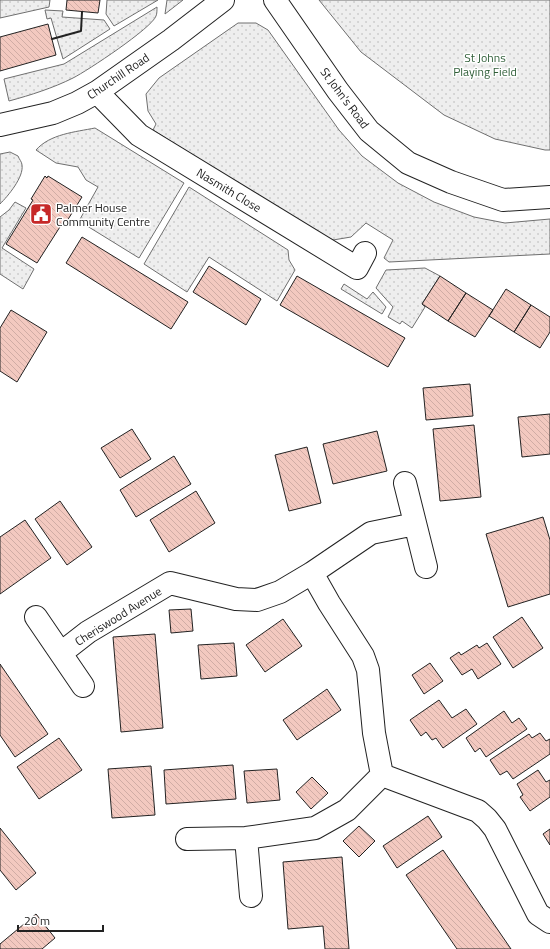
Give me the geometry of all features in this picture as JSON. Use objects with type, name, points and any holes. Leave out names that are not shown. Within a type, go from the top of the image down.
[{"type":"street","name":"Churchill Road","points":[[0,125],[53,113],[77,103],[97,92],[171,40],[223,0]]},
{"type":"street","name":"St John's Road","points":[[276,0],[338,91],[369,131],[408,163],[451,182],[503,200],[550,197]]},
{"type":"street","name":"Nasmith Close","points":[[97,92],[139,135],[357,268],[365,253]]},
{"type":"street","points":[[405,483],[426,567]]},
{"type":"street","name":"Cheriswood Avenue","points":[[61,653],[88,632],[170,583],[236,599],[257,600],[280,592],[312,573],[371,533],[415,524]]},
{"type":"street","points":[[312,573],[329,603],[363,656],[368,670],[374,733],[382,775]]},
{"type":"street","name":"Cheriswood Avenue","points":[[36,617],[83,686]]},
{"type":"street","points":[[187,839],[246,838],[315,828],[347,810],[382,775]]},
{"type":"street","points":[[382,775],[478,811],[495,829],[538,914],[550,922]]},
{"type":"street","points":[[246,838],[251,896]]},
{"type":"green space","points":[[0,0],[50,0],[49,7],[0,18]]},
{"type":"green space","points":[[107,0],[158,0],[114,26],[106,14]]},
{"type":"green space","points":[[167,0],[183,0],[165,14]]},
{"type":"green space","name":"St Johns Playing Field","points":[[319,0],[550,0],[550,150],[495,139],[444,115],[361,52]]},
{"type":"green space","points":[[157,7],[156,16],[152,22],[132,39],[91,67],[58,85],[9,101],[4,79],[64,64]]},
{"type":"green space","points":[[45,10],[63,11],[62,17],[104,20],[110,29],[63,59],[51,18],[47,19]]},
{"type":"green space","points":[[238,23],[256,23],[268,30],[339,130],[362,156],[398,183],[434,202],[474,217],[505,223],[550,219],[550,254],[389,262],[384,258],[393,240],[366,223],[351,237],[333,240],[315,232],[153,130],[156,124],[148,111],[146,94],[159,78]]},
{"type":"green space","points":[[95,128],[184,183],[139,258],[79,221],[98,187],[86,180],[78,167],[56,163],[36,150],[48,140],[63,134]]},
{"type":"green space","points":[[10,152],[18,156],[22,164],[22,170],[15,186],[0,204],[0,154]]},
{"type":"green space","points":[[189,187],[288,250],[289,260],[295,270],[277,301],[209,257],[187,292],[144,264]]},
{"type":"green space","points":[[15,202],[26,208],[2,248],[34,269],[23,289],[0,274],[0,217],[9,210]]},
{"type":"green space","points":[[425,268],[440,276],[422,304],[425,307],[412,328],[402,321],[400,324],[388,317],[393,307],[376,288],[386,270]]},
{"type":"green space","points":[[344,284],[367,299],[373,292],[386,307],[382,314],[341,289]]},
{"type":"building","points":[[67,0],[100,0],[98,13],[66,10]]},
{"type":"building","points":[[48,24],[56,55],[0,71],[0,37]]},
{"type":"building","points":[[45,176],[47,178],[48,176],[82,197],[67,221],[65,219],[37,263],[6,244],[33,200],[31,199]]},
{"type":"building","points":[[82,237],[188,302],[171,329],[66,263]]},
{"type":"building","points":[[209,266],[261,299],[246,325],[193,292]]},
{"type":"building","points":[[297,276],[405,338],[388,367],[280,305]]},
{"type":"building","points":[[440,276],[466,293],[448,321],[422,304]]},
{"type":"building","points":[[506,289],[531,305],[514,332],[489,316]]},
{"type":"building","points":[[466,293],[493,310],[475,337],[448,321]]},
{"type":"building","points":[[531,305],[550,317],[550,332],[540,348],[514,332]]},
{"type":"building","points":[[11,310],[47,332],[17,382],[0,371],[0,328]]},
{"type":"building","points":[[470,384],[473,416],[426,420],[423,388]]},
{"type":"building","points":[[550,414],[550,454],[522,457],[518,417]]},
{"type":"building","points":[[474,425],[481,497],[440,501],[433,429]]},
{"type":"building","points":[[132,429],[151,459],[120,478],[101,448]]},
{"type":"building","points":[[377,431],[387,471],[333,484],[323,444]]},
{"type":"building","points":[[307,447],[321,503],[289,511],[275,455]]},
{"type":"building","points":[[174,456],[191,484],[136,517],[120,490]]},
{"type":"building","points":[[196,491],[215,523],[169,552],[150,520]]},
{"type":"building","points":[[60,501],[92,547],[67,565],[35,519]]},
{"type":"building","points":[[543,517],[550,540],[550,594],[508,607],[486,534]]},
{"type":"building","points":[[25,520],[51,558],[0,594],[0,537]]},
{"type":"building","points":[[191,609],[193,631],[171,633],[169,610]]},
{"type":"building","points":[[522,617],[543,648],[513,668],[493,637]]},
{"type":"building","points":[[283,619],[302,646],[265,672],[246,645]]},
{"type":"building","points":[[155,634],[163,728],[121,732],[113,637]]},
{"type":"building","points":[[234,643],[237,676],[201,679],[198,645]]},
{"type":"building","points":[[487,643],[501,664],[478,679],[472,669],[462,675],[450,658],[459,652],[461,655],[477,645],[479,648]]},
{"type":"building","points":[[430,663],[443,681],[424,694],[412,675]]},
{"type":"building","points":[[0,664],[48,734],[15,757],[0,735]]},
{"type":"building","points":[[327,689],[341,710],[297,740],[283,720]]},
{"type":"building","points":[[439,700],[452,718],[466,709],[477,724],[443,748],[436,738],[432,740],[426,732],[421,736],[410,720]]},
{"type":"building","points":[[504,711],[512,723],[519,718],[527,729],[486,757],[480,748],[475,752],[466,738]]},
{"type":"building","points":[[540,733],[546,741],[550,739],[550,754],[513,779],[507,771],[500,775],[490,760],[529,734],[532,738]]},
{"type":"building","points":[[59,738],[82,770],[39,799],[17,767]]},
{"type":"building","points":[[233,765],[236,799],[166,804],[164,770]]},
{"type":"building","points":[[151,766],[155,815],[112,818],[108,769]]},
{"type":"building","points":[[277,769],[280,800],[247,803],[244,771]]},
{"type":"building","points":[[538,770],[546,782],[550,780],[550,797],[530,811],[520,797],[523,795],[517,784]]},
{"type":"building","points":[[312,777],[328,793],[311,809],[296,792]]},
{"type":"building","points":[[428,816],[442,837],[397,868],[383,846]]},
{"type":"building","points":[[359,826],[375,841],[359,857],[343,841]]},
{"type":"building","points":[[0,828],[36,873],[16,890],[0,870]]},
{"type":"building","points":[[550,829],[550,845],[543,834]]},
{"type":"building","points":[[443,850],[511,949],[457,949],[406,875]]},
{"type":"building","points":[[342,857],[349,949],[325,949],[323,926],[288,929],[283,862]]},
{"type":"building","points":[[36,914],[55,938],[42,949],[0,949],[0,944]]},
{"type":"wall","points":[[52,39],[81,31],[82,12]]},
{"type":"place","name":"Palmer House Community Centre","points":[[41,214]]}]
